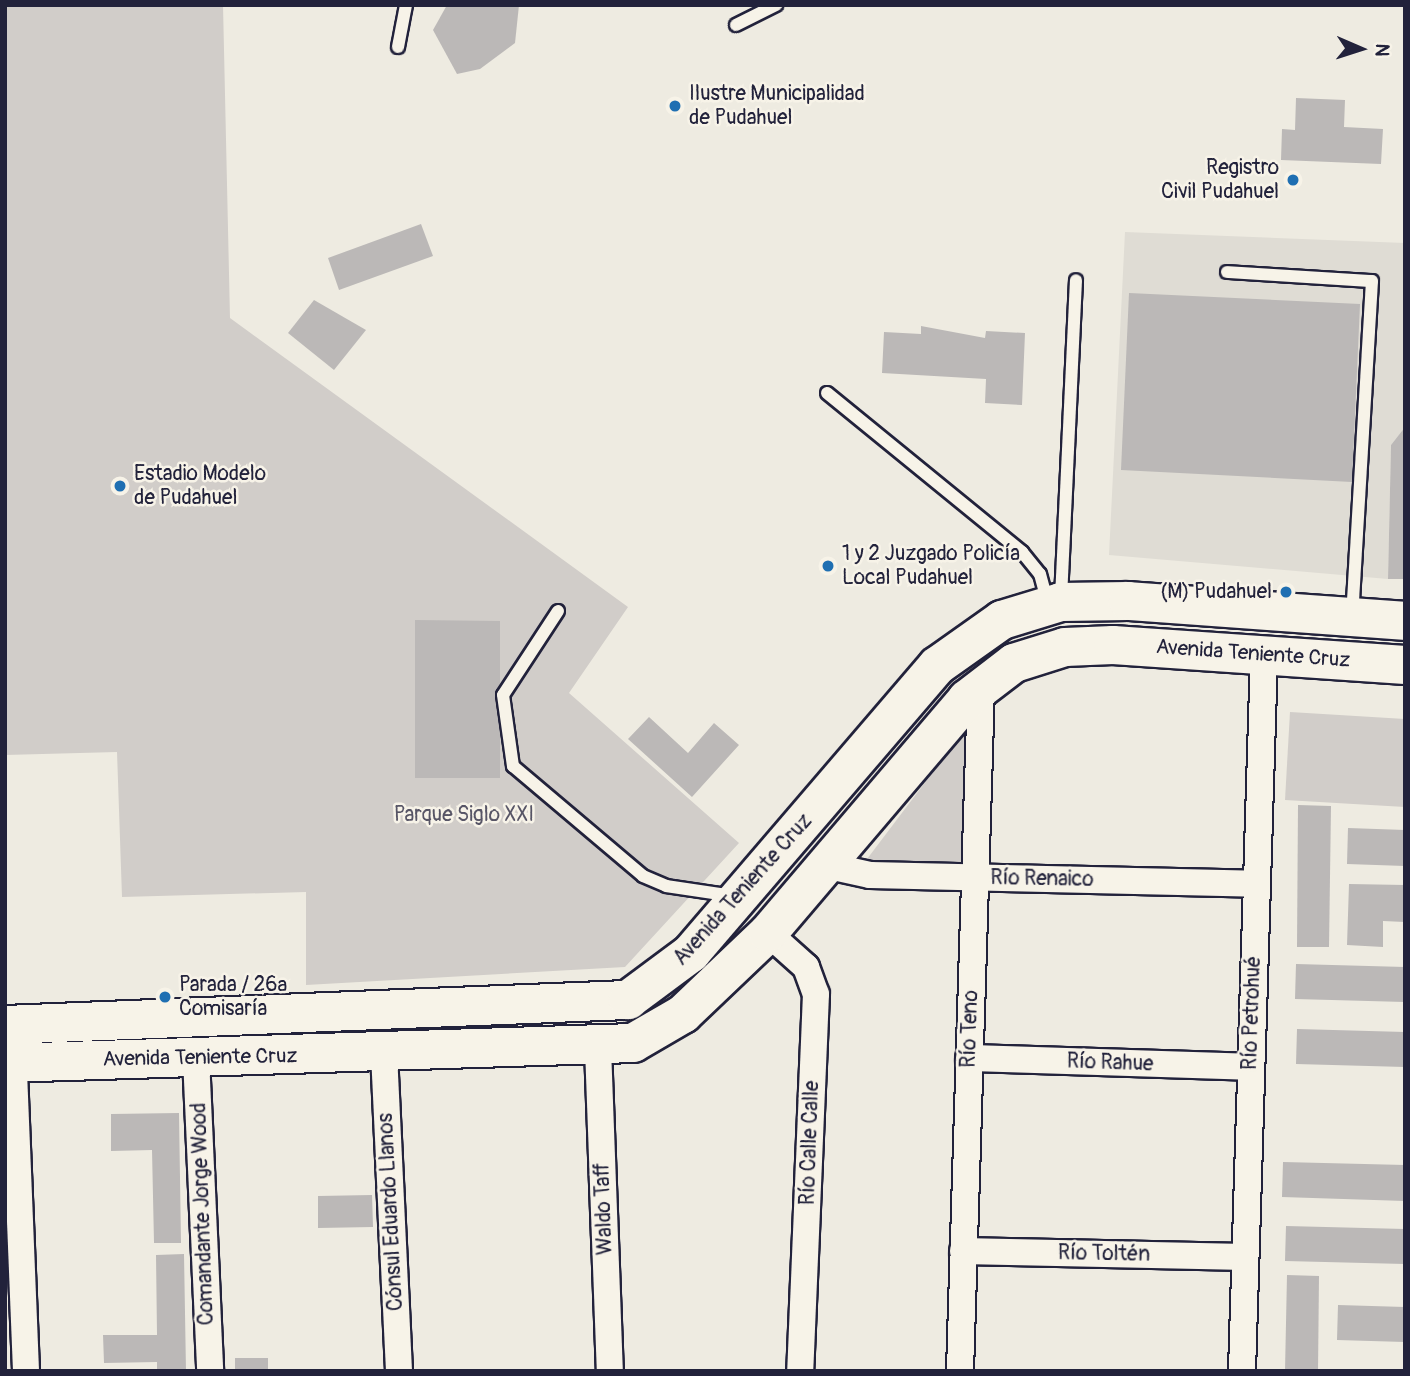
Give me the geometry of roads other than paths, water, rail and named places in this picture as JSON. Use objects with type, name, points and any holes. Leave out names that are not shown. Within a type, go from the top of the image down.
[{"type":"main road","name":"Avenida Teniente Cruz","points":[[8,1025],[611,1004],[667,974],[740,898],[961,645],[1054,603],[1162,602],[1405,621]]},
{"type":"main road","name":"Avenida Teniente Cruz","points":[[9,1063],[598,1048],[633,1043],[666,1027],[768,933],[829,866],[981,686],[1026,657],[1065,647],[1264,655],[1405,665]]},
{"type":"main road","points":[[892,721],[926,749]]},
{"type":"street","name":"Río Petrohué","points":[[1242,1371],[1264,655]]},
{"type":"street","name":"Río Teno","points":[[960,1371],[981,686]]},
{"type":"street","name":"Río Renaico","points":[[829,866],[870,875],[1256,884]]},
{"type":"street","name":"Río Calle Calle","points":[[768,933],[806,967],[816,994],[800,1371]]},
{"type":"street","points":[[8,1025],[26,1371]]},
{"type":"street","name":"Waldo Taff","points":[[598,1048],[610,1371]]},
{"type":"street","name":"Cónsul Eduardo Llanos","points":[[384,1054],[399,1371]]},
{"type":"street","name":"Comandante Jorge Wood","points":[[197,1058],[210,1371]]},
{"type":"street","name":"Río Rahue","points":[[969,1059],[1251,1067]]},
{"type":"street","name":"Río Toltén","points":[[963,1251],[1245,1257]]},
{"type":"lane","points":[[398,47],[405,5]]},
{"type":"lane","points":[[736,25],[776,5]]},
{"type":"lane","points":[[1227,272],[1372,282],[1352,617]]},
{"type":"lane","points":[[1054,603],[1076,280]]},
{"type":"lane","points":[[827,393],[1021,552],[1040,574],[1054,603]]},
{"type":"lane","points":[[558,611],[503,695],[513,766],[643,876],[666,886],[740,898]]},
{"type":"place","name":"Ilustre Municipalidad de Pudahuel","points":[[675,106]]},
{"type":"place","name":"Registro Civil Pudahuel","points":[[1293,180]]},
{"type":"place","name":"Estadio Modelo de Pudahuel","points":[[120,486]]},
{"type":"place","name":"1 y 2 Juzgado Policía Local Pudahuel","points":[[828,566]]},
{"type":"place","name":"(M) Pudahuel","points":[[1286,592]]},
{"type":"place","name":"Parada / 26ª Comisaría","points":[[165,997]]},
{"type":"park label","name":"Parque Siglo XXI","points":[[464,815]]}]
